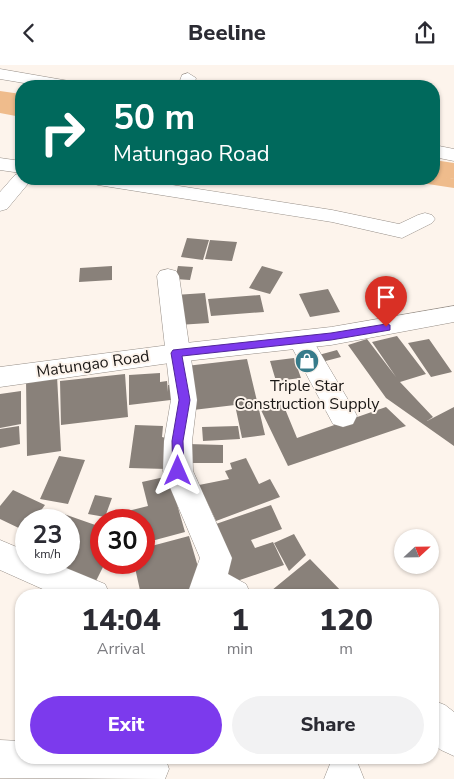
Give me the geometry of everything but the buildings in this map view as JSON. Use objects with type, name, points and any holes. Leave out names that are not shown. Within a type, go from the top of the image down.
[{"type":"street","points":[[0,74],[34,80]]},
{"type":"street","points":[[440,152],[454,155]]},
{"type":"street","points":[[0,164],[15,166]]},
{"type":"street","points":[[0,205],[17,185]]},
{"type":"street","points":[[136,185],[332,216],[402,231],[425,219]]},
{"type":"street","points":[[168,276],[184,400],[178,441],[178,471],[216,558],[216,589]]},
{"type":"street","name":"Matungao Road","points":[[0,377],[177,353],[300,340],[454,315]]},
{"type":"street","points":[[300,340],[343,416]]},
{"type":"street","points":[[0,555],[79,589]]},
{"type":"street","points":[[439,724],[454,737]]},
{"type":"street","points":[[0,759],[15,760]]},
{"type":"street","points":[[83,764],[150,768]]},
{"type":"shaded area","points":[[0,96],[15,100],[15,116],[0,113]]},
{"type":"shaded area","points":[[440,176],[454,179],[454,188],[434,185],[440,185]]},
{"type":"waterway","points":[[0,98],[15,100]]},
{"type":"waterway","points":[[440,169],[454,171]]},
{"type":"place","name":"Triple Star Construction Supply","points":[[307,361]]},
{"type":"route","points":[[178,471],[178,441],[184,400],[177,353],[331,336],[386,327]]}]
